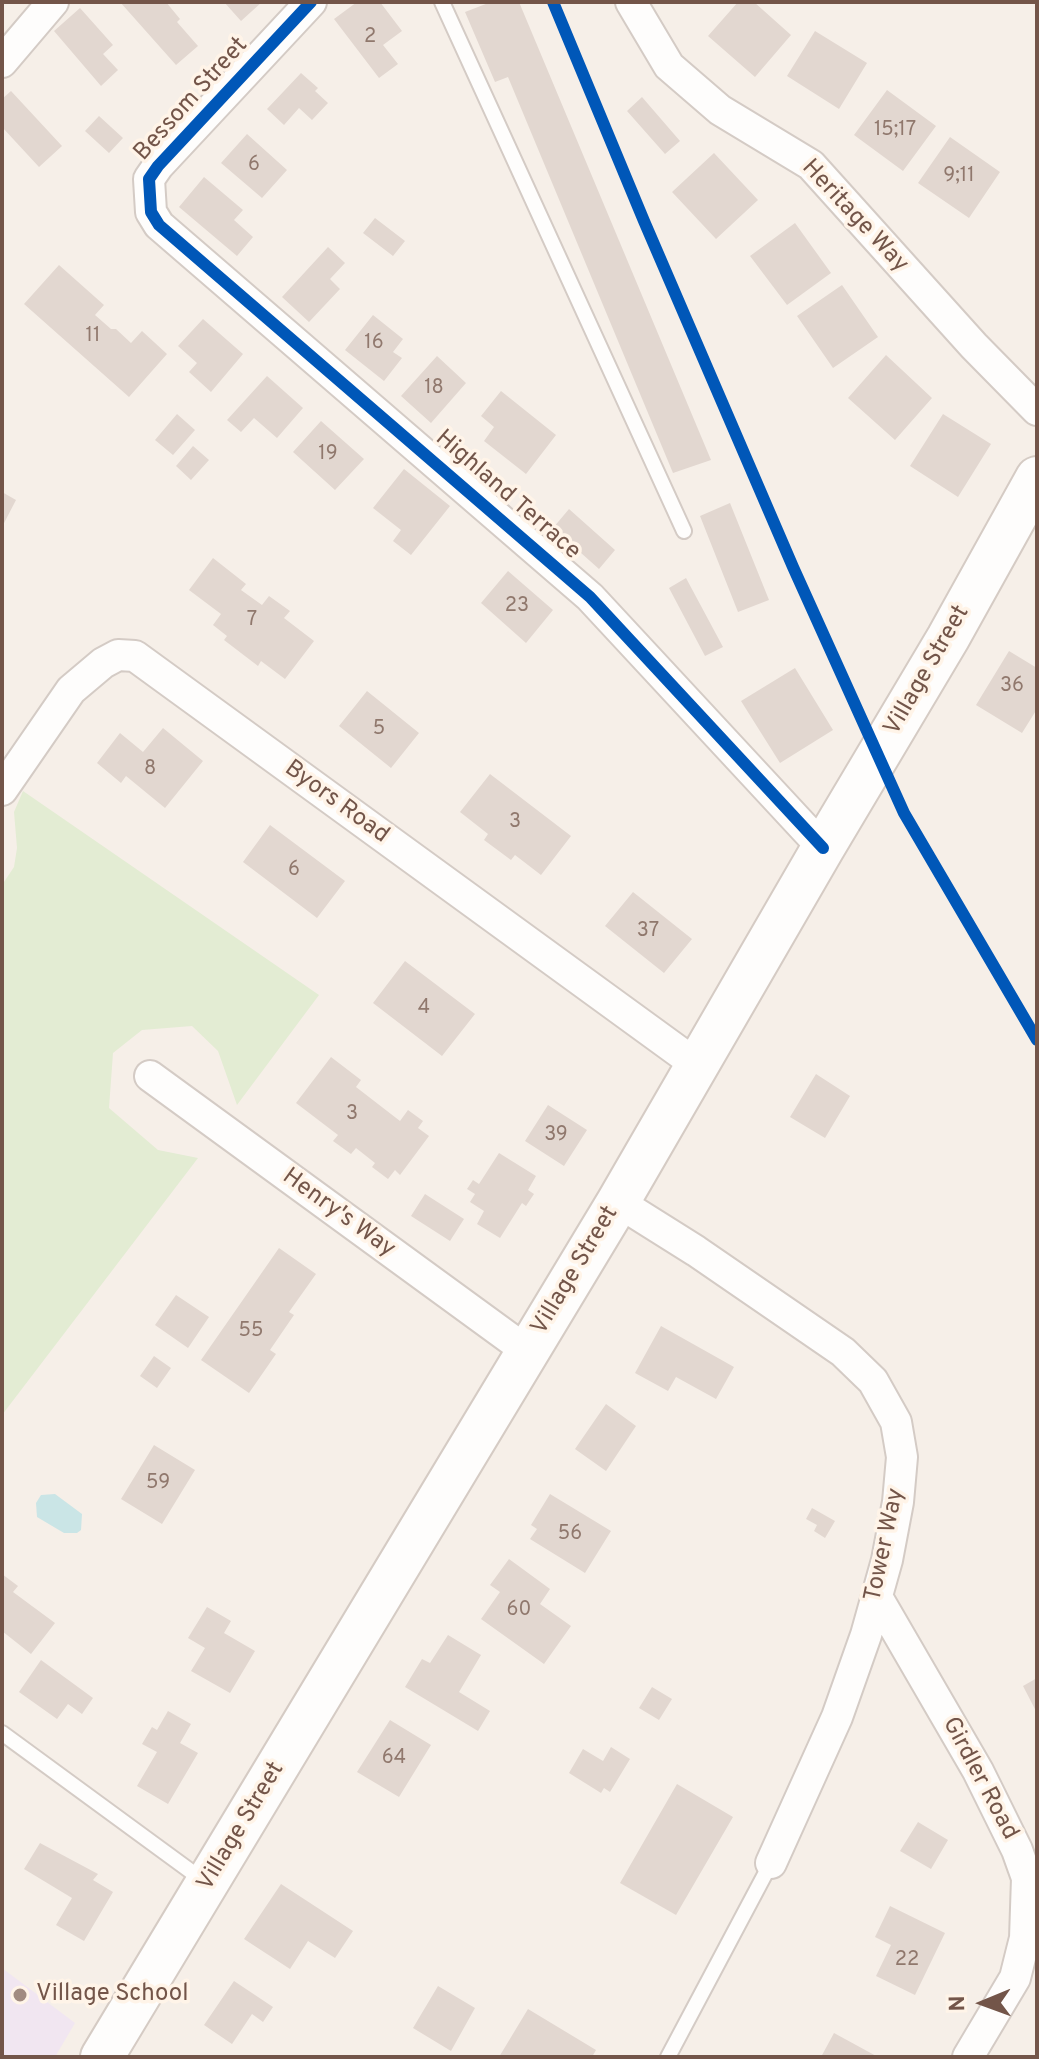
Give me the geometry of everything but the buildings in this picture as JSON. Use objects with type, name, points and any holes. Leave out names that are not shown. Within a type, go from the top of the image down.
[{"type":"main road","name":"Village Street","points":[[102,2057],[618,1202],[1037,478]]},
{"type":"street","name":"Bessom Street","points":[[148,196],[149,179],[158,166],[311,2]]},
{"type":"street","name":"Heritage Way","points":[[631,2],[669,66],[720,110],[811,165],[964,335],[1037,410]]},
{"type":"street","points":[[2,62],[41,6]]},
{"type":"street","name":"Highland Terrace","points":[[148,196],[151,212],[159,225],[590,597],[823,848]]},
{"type":"street","name":"Byors Road","points":[[2,790],[71,690],[103,663],[118,655],[135,656],[697,1065]]},
{"type":"street","name":"Henry's Way","points":[[150,1076],[527,1351]]},
{"type":"street","name":"Tower Way","points":[[618,1202],[696,1251],[843,1352],[873,1381],[896,1422],[902,1457],[898,1502],[877,1597],[837,1717],[771,1863]]},
{"type":"street","name":"Girdler Road","points":[[877,1597],[978,1771],[1017,1850],[1027,1878],[1025,1938],[1015,1978],[968,2057]]},
{"type":"lane","points":[[442,2],[684,531]]},
{"type":"lane","points":[[2,1733],[207,1884]]},
{"type":"lane","points":[[668,2057],[771,1863]]},
{"type":"shaded area","name":"Village School","points":[[2,1968],[75,2023],[55,2057],[2,2057]]},
{"type":"green space","points":[[23,791],[319,995],[237,1105],[218,1051],[192,1026],[142,1030],[113,1053],[109,1108],[158,1150],[198,1158],[2,1415],[2,885],[14,867],[17,848],[14,812]]},
{"type":"water","points":[[55,1494],[82,1514],[81,1530],[77,1533],[64,1533],[37,1517],[36,1503],[41,1495]]},
{"type":"cycle path","points":[[311,2],[158,166],[149,179],[151,212],[159,225],[590,597],[823,848]]},
{"type":"cycle path","points":[[553,2],[793,567],[904,813],[1037,1040]]},
{"type":"place","name":"Village School","points":[[20,1995]]}]
